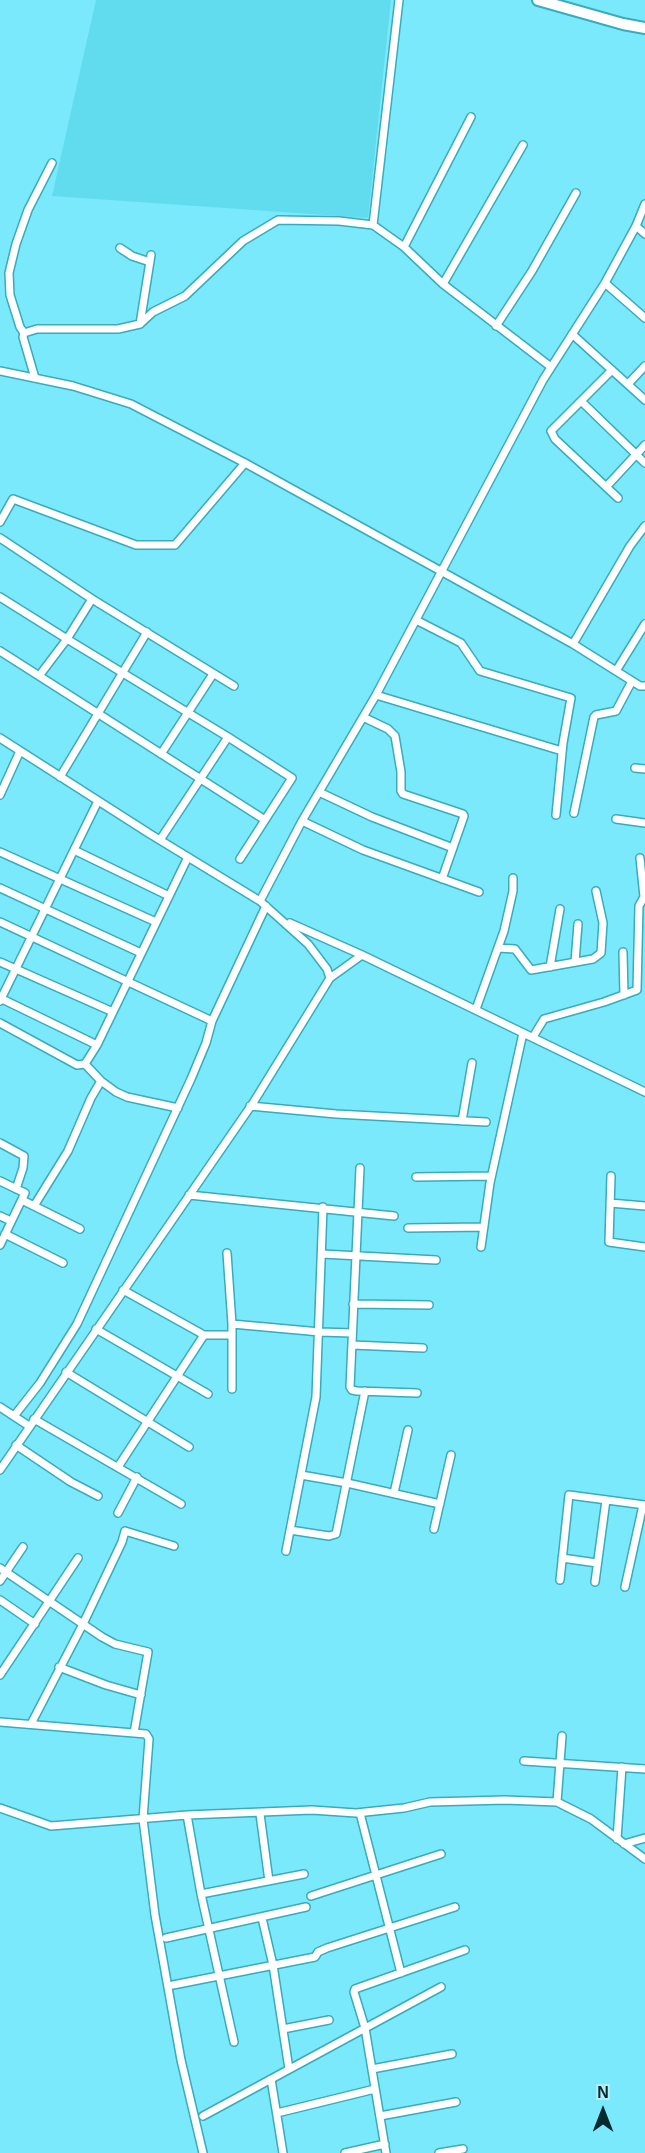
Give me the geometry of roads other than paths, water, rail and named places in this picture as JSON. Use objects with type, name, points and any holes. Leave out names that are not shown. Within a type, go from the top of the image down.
[{"type":"street","points":[[373,225],[399,0]]},
{"type":"street","points":[[538,0],[645,28]]},
{"type":"street","points":[[404,248],[471,117]]},
{"type":"street","points":[[443,284],[523,145]]},
{"type":"street","points":[[35,378],[23,337],[24,333],[10,295],[9,273],[28,210],[52,162]]},
{"type":"street","points":[[496,326],[532,271],[576,193]]},
{"type":"street","points":[[14,1416],[40,1383],[77,1324],[178,1108],[203,1051],[212,1021],[263,903],[302,821],[376,695],[551,367],[605,283],[636,226],[645,204]]},
{"type":"street","points":[[24,333],[37,330],[118,329],[140,324],[153,312],[185,296],[243,241],[278,220],[339,221],[373,225],[404,248],[443,284],[551,367]]},
{"type":"street","points":[[636,226],[645,234]]},
{"type":"street","points":[[120,248],[132,256],[150,258],[140,324]]},
{"type":"street","points":[[605,283],[645,318]]},
{"type":"street","points":[[572,334],[645,400]]},
{"type":"street","points":[[628,384],[645,366]]},
{"type":"street","points":[[612,370],[553,427],[552,434],[618,498]]},
{"type":"street","points":[[0,371],[73,386],[131,404],[245,463],[573,644],[632,681],[645,686]]},
{"type":"street","points":[[581,401],[645,463]]},
{"type":"street","points":[[606,487],[645,445]]},
{"type":"street","points":[[0,522],[13,499],[136,545],[175,545],[245,463]]},
{"type":"street","points":[[573,644],[630,546],[645,525]]},
{"type":"street","points":[[0,538],[92,599],[234,686]]},
{"type":"street","points":[[0,597],[292,778],[240,859]]},
{"type":"street","points":[[39,676],[67,639],[92,599]]},
{"type":"street","points":[[417,620],[461,643],[480,671],[571,698],[562,751],[556,815]]},
{"type":"street","points":[[616,671],[645,624]]},
{"type":"street","points":[[60,777],[147,632]]},
{"type":"street","points":[[0,651],[265,820]]},
{"type":"street","points":[[161,754],[213,674]]},
{"type":"street","points":[[574,813],[594,717],[616,711],[632,681]]},
{"type":"street","points":[[376,695],[562,751]]},
{"type":"street","points":[[363,717],[388,729],[394,736],[403,794],[463,814],[464,819],[442,879]]},
{"type":"street","points":[[160,840],[228,737]]},
{"type":"street","points":[[0,738],[263,903],[308,944],[327,969],[330,978]]},
{"type":"street","points":[[0,795],[20,751]]},
{"type":"street","points":[[635,768],[645,769]]},
{"type":"street","points":[[0,775],[8,778]]},
{"type":"street","points":[[319,792],[372,818],[453,848]]},
{"type":"street","points":[[97,1045],[0,999],[98,801]]},
{"type":"street","points":[[616,819],[645,823]]},
{"type":"street","points":[[302,821],[363,850],[479,892]]},
{"type":"street","points":[[74,850],[169,896]]},
{"type":"street","points":[[0,852],[156,922]]},
{"type":"street","points":[[85,1064],[97,1045],[188,857]]},
{"type":"street","points":[[637,990],[639,906],[644,900],[640,858]]},
{"type":"street","points":[[476,1009],[509,914],[513,878]]},
{"type":"street","points":[[0,888],[141,953]]},
{"type":"street","points":[[498,948],[515,949],[531,970],[593,959],[601,953],[603,922],[596,891]]},
{"type":"street","points":[[550,967],[560,909]]},
{"type":"street","points":[[284,921],[362,955],[645,1092]]},
{"type":"street","points":[[0,922],[212,1021]]},
{"type":"street","points":[[575,962],[578,924]]},
{"type":"street","points":[[623,952],[624,994]]},
{"type":"street","points":[[0,1470],[250,1106],[330,978],[362,955]]},
{"type":"street","points":[[0,962],[113,1012]]},
{"type":"street","points":[[533,1037],[544,1019],[645,988]]},
{"type":"street","points":[[0,1023],[76,1065],[85,1064]]},
{"type":"street","points":[[481,1247],[491,1176],[523,1033]]},
{"type":"street","points":[[462,1121],[471,1063]]},
{"type":"street","points":[[85,1064],[101,1081],[116,1092],[127,1097],[178,1108]]},
{"type":"street","points":[[34,1206],[68,1150],[101,1081]]},
{"type":"street","points":[[250,1106],[336,1114],[486,1122]]},
{"type":"street","points":[[0,1143],[24,1156],[23,1168],[16,1189]]},
{"type":"street","points":[[360,1168],[350,1387],[352,1390],[417,1393]]},
{"type":"street","points":[[416,1177],[491,1176]]},
{"type":"street","points":[[611,1176],[609,1242],[645,1247]]},
{"type":"street","points":[[0,1181],[25,1193],[0,1245]]},
{"type":"street","points":[[189,1195],[394,1216]]},
{"type":"street","points":[[22,1200],[80,1229]]},
{"type":"street","points":[[610,1203],[645,1206]]},
{"type":"street","points":[[286,1551],[316,1397],[323,1207]]},
{"type":"street","points":[[0,1216],[11,1221]]},
{"type":"street","points":[[408,1228],[484,1227]]},
{"type":"street","points":[[5,1234],[63,1263]]},
{"type":"street","points":[[226,1253],[232,1324],[232,1389]]},
{"type":"street","points":[[322,1254],[436,1260]]},
{"type":"street","points":[[123,1290],[204,1335],[232,1335]]},
{"type":"street","points":[[353,1304],[429,1305]]},
{"type":"street","points":[[232,1324],[352,1333]]},
{"type":"street","points":[[96,1329],[208,1394]]},
{"type":"street","points":[[118,1467],[204,1335]]},
{"type":"street","points":[[352,1345],[423,1348]]},
{"type":"street","points":[[66,1372],[189,1447]]},
{"type":"street","points":[[290,1530],[329,1536],[336,1534],[365,1391]]},
{"type":"street","points":[[0,1407],[29,1426]]},
{"type":"street","points":[[34,1419],[181,1504]]},
{"type":"street","points":[[394,1493],[408,1430]]},
{"type":"street","points":[[16,1445],[70,1482],[98,1496]]},
{"type":"street","points":[[435,1529],[451,1455]]},
{"type":"street","points":[[301,1475],[347,1482],[440,1504]]},
{"type":"street","points":[[118,1513],[137,1477]]},
{"type":"street","points":[[560,1580],[569,1495],[644,1505],[625,1587]]},
{"type":"street","points":[[594,1582],[606,1500]]},
{"type":"street","points":[[31,1724],[83,1624],[125,1531],[174,1546]]},
{"type":"street","points":[[0,1581],[3,1570],[23,1547]]},
{"type":"street","points":[[0,1674],[78,1558]]},
{"type":"street","points":[[562,1558],[597,1563]]},
{"type":"street","points":[[3,1570],[115,1644],[148,1652],[134,1733]]},
{"type":"street","points":[[0,1600],[35,1624]]},
{"type":"street","points":[[59,1667],[106,1685],[141,1695]]},
{"type":"street","points":[[0,1722],[146,1734],[149,1739],[143,1819],[154,1915],[189,2098],[203,2153]]},
{"type":"street","points":[[557,1802],[562,1736]]},
{"type":"street","points":[[524,1761],[645,1769]]},
{"type":"street","points":[[620,1841],[622,1767]]},
{"type":"street","points":[[0,1808],[51,1826],[187,1815],[260,1814],[312,1810],[360,1813],[404,1808],[430,1802],[505,1800],[557,1802],[591,1819],[645,1859]]},
{"type":"street","points":[[360,1813],[401,1973]]},
{"type":"street","points":[[260,1814],[269,1881]]},
{"type":"street","points":[[187,1815],[201,1894],[234,2042]]},
{"type":"street","points":[[620,1841],[645,1838]]},
{"type":"street","points":[[311,1896],[441,1854]]},
{"type":"street","points":[[201,1894],[304,1874]]},
{"type":"street","points":[[166,1938],[306,1907]]},
{"type":"street","points":[[173,1985],[315,1957],[318,1952],[327,1948],[455,1907]]},
{"type":"street","points":[[262,1918],[273,1965],[289,2069]]},
{"type":"street","points":[[386,2153],[365,2028],[355,1989],[465,1950]]},
{"type":"street","points":[[203,2116],[441,1987]]},
{"type":"street","points":[[283,2029],[329,2020]]},
{"type":"street","points":[[372,2069],[452,2054]]},
{"type":"street","points":[[271,2079],[283,2153]]},
{"type":"street","points":[[277,2113],[375,2089]]},
{"type":"street","points":[[380,2116],[456,2102]]},
{"type":"street","points":[[345,2153],[385,2144]]},
{"type":"street","points":[[440,2153],[463,2149]]}]
